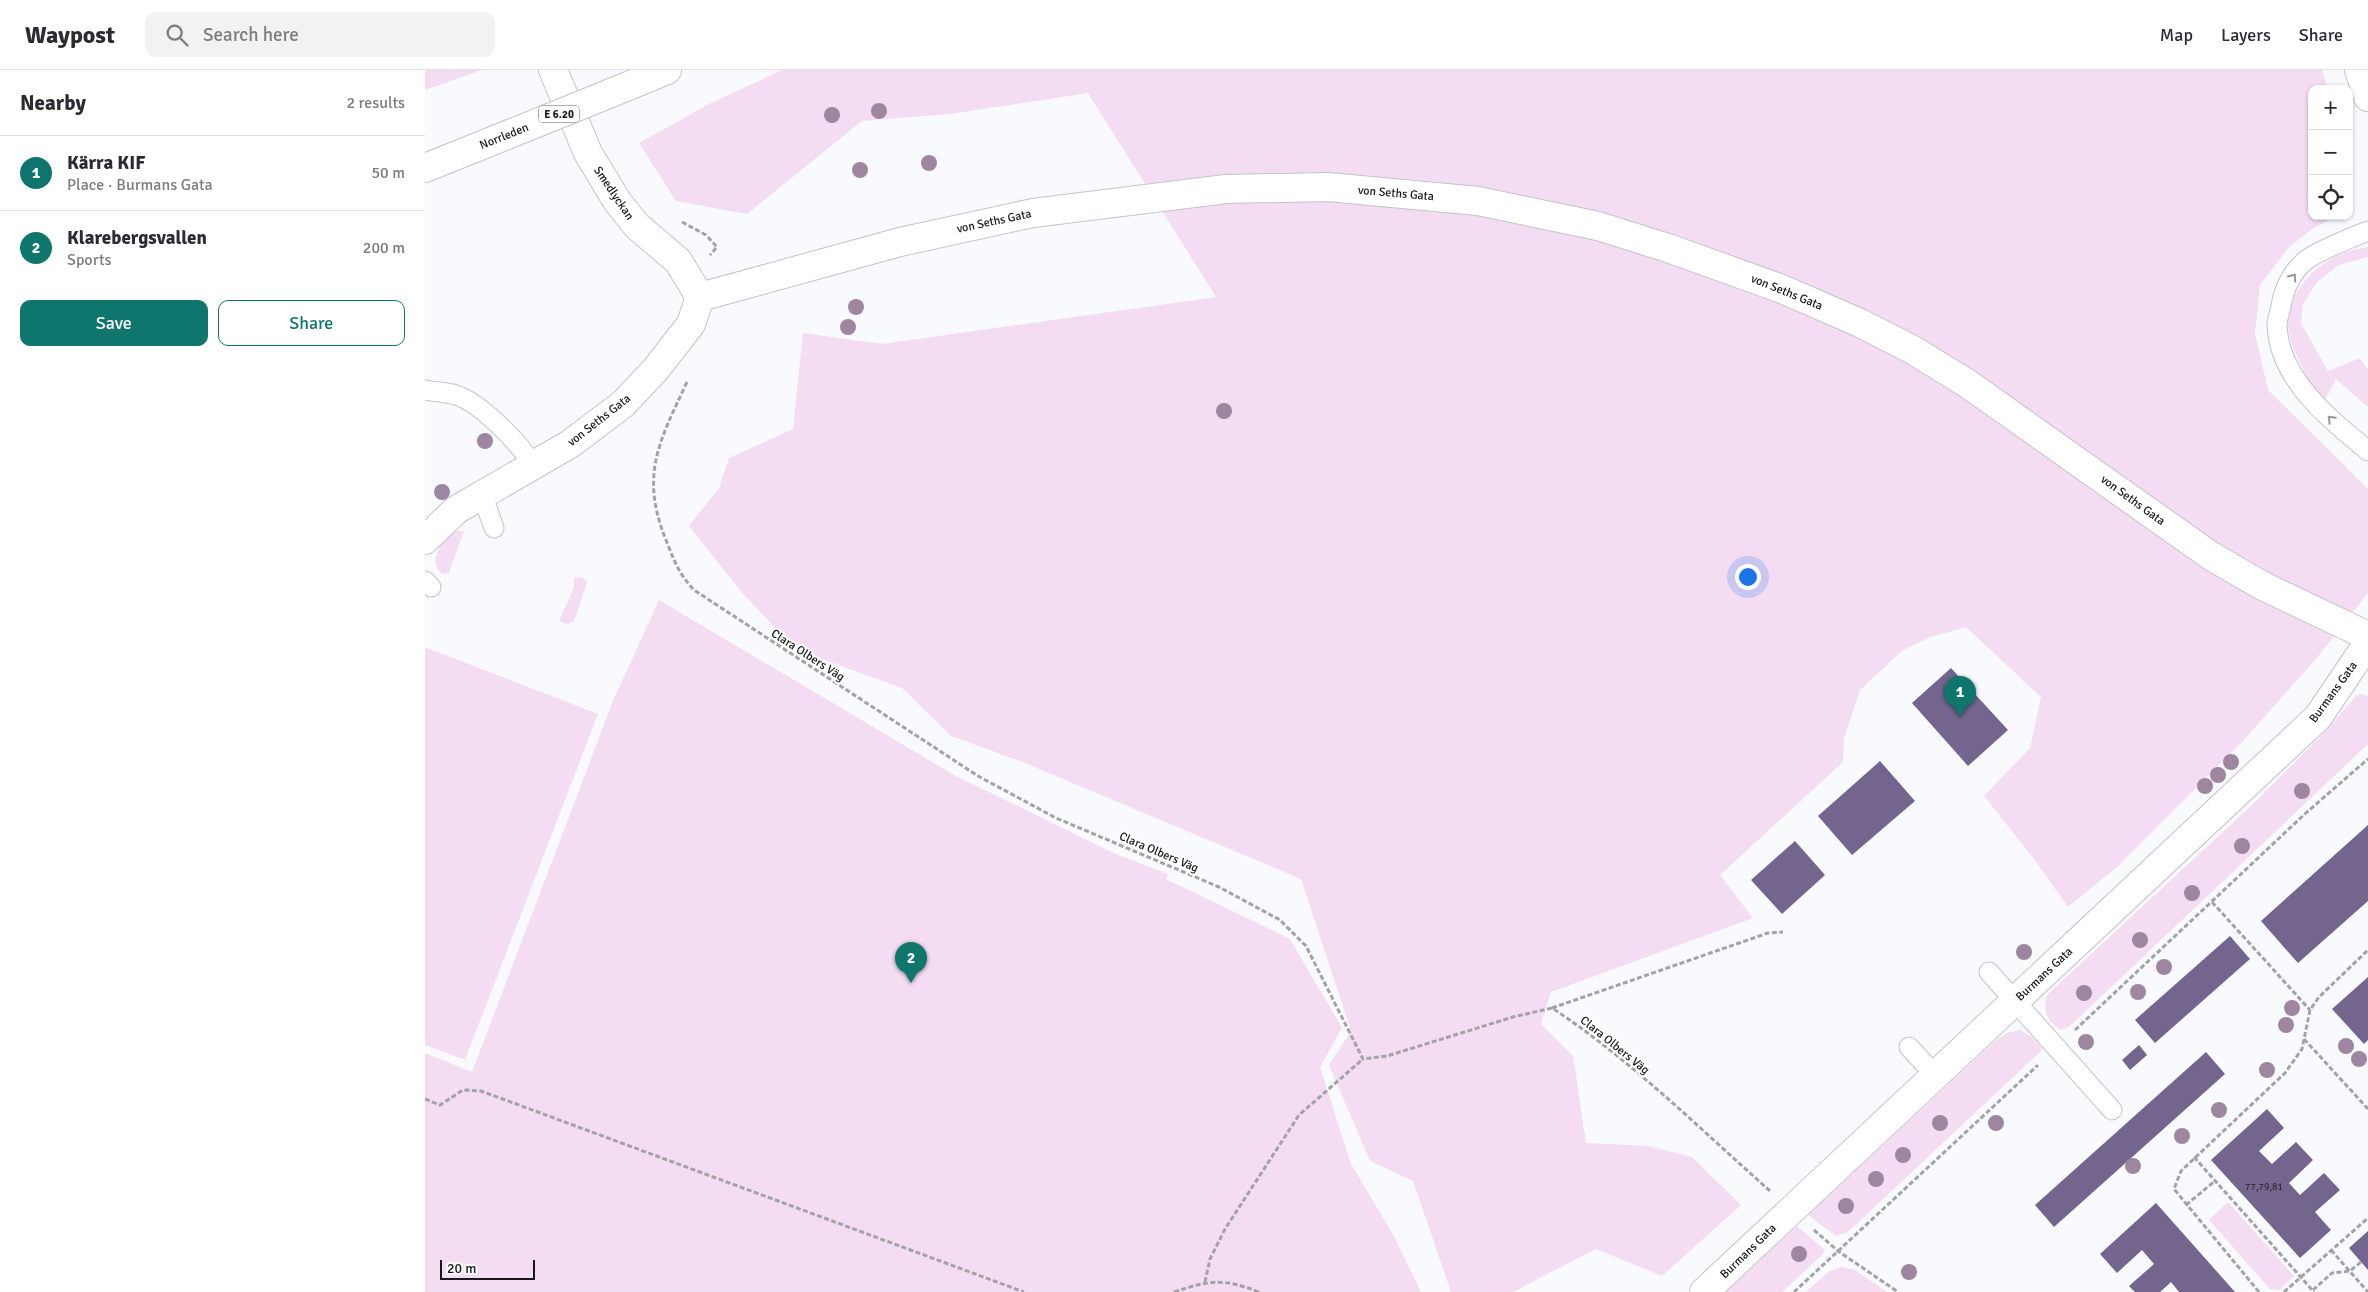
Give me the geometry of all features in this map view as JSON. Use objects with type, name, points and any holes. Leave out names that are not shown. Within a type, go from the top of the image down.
[{"type":"main road","name":"Smedlyckan","points":[[553,70],[588,153],[617,201],[637,226],[678,260],[700,297]]},
{"type":"main road","name":"Norrleden","points":[[425,168],[667,70]]},
{"type":"main road","points":[[2359,70],[2368,97]]},
{"type":"main road","name":"von Seths Gata","points":[[425,540],[456,510],[570,444],[623,404],[656,369],[691,324],[700,297],[899,242],[1042,212],[1235,189],[1328,187],[1478,200],[1598,226],[1669,248],[1782,289],[1860,323],[1913,350],[1968,384],[2211,556],[2263,586],[2368,636]]},
{"type":"main road","name":"Burmans Gata","points":[[1704,1292],[2318,717],[2368,643]]},
{"type":"lane","points":[[2368,231],[2308,259],[2291,277],[2282,297],[2277,325],[2284,357],[2295,379],[2336,424],[2368,451]]},
{"type":"lane","points":[[425,390],[457,395],[489,416],[521,446],[533,465]]},
{"type":"lane","points":[[481,494],[494,528]]},
{"type":"lane","points":[[1989,972],[2111,1110]]},
{"type":"lane","points":[[1909,1047],[1935,1075]]},
{"type":"path","name":"Clara Olbers Väg","points":[[680,339],[690,348],[694,361],[658,451],[652,479],[653,497],[661,528],[681,576],[694,590],[978,776],[1056,818],[1219,887],[1281,920],[1306,946],[1363,1059]]},
{"type":"path","points":[[1794,1292],[2368,759]]},
{"type":"path","points":[[2212,902],[2310,1010]]},
{"type":"path","points":[[1205,1282],[1210,1259],[1225,1229],[1299,1115],[1363,1059],[1387,1056],[1513,1017],[1552,1008],[1768,933],[1783,932]]},
{"type":"path","points":[[2259,1292],[2174,1189],[2181,1171],[2194,1157],[2285,1072],[2302,1050],[2310,1010],[2319,997],[2368,950]]},
{"type":"path","name":"Clara Olbers Väg","points":[[1552,1008],[1590,1033],[1617,1055],[1790,1210]]},
{"type":"path","points":[[2303,1038],[2368,1109]]},
{"type":"path","points":[[425,1099],[441,1105],[463,1090],[481,1091],[1024,1292]]},
{"type":"path","points":[[2194,1157],[2314,1291],[2331,1273],[2349,1272],[2361,1262]]},
{"type":"path","points":[[2186,1205],[2215,1181]]},
{"type":"path","points":[[2284,1292],[2368,1218]]},
{"type":"path","points":[[2331,1250],[2367,1292]]},
{"type":"path","points":[[1838,1251],[1898,1292]]},
{"type":"path","points":[[1174,1292],[1205,1282],[1236,1283],[1259,1292]]},
{"type":"shaded area","points":[[425,70],[482,70],[425,90]]},
{"type":"shaded area","points":[[782,70],[2322,70],[2327,85],[2308,85],[2308,220],[2329,220],[2312,229],[2288,248],[2260,285],[2255,333],[2268,390],[2368,489],[2368,593],[2320,654],[2243,741],[2117,867],[2068,907],[2034,859],[1984,796],[2030,748],[2041,697],[1966,627],[1931,637],[1903,650],[1860,690],[1844,738],[1843,762],[1720,875],[1753,918],[1551,992],[1541,1024],[1573,1056],[1586,1143],[1648,1146],[1692,1157],[1741,1205],[1662,1276],[1596,1249],[1513,1292],[1451,1292],[1413,1181],[1370,1161],[1329,1065],[1351,1031],[1301,879],[1020,761],[951,736],[902,688],[797,650],[743,594],[689,526],[719,488],[729,458],[793,429],[803,333],[882,344],[1216,297],[1088,93],[950,114],[862,121],[747,214],[676,201],[639,143],[709,104]]},
{"type":"shaded area","points":[[2368,247],[2368,257],[2339,265],[2317,282],[2303,304],[2301,323],[2328,371],[2360,358],[2368,370],[2368,407],[2336,379],[2325,400],[2321,396],[2311,383],[2298,358],[2290,338],[2288,323],[2293,299],[2299,288],[2317,269],[2338,255]]},
{"type":"shaded area","points":[[454,531],[464,531],[449,573],[443,574],[438,569],[436,558],[441,546]]},
{"type":"shaded area","points":[[582,577],[587,582],[574,621],[565,624],[559,620],[574,588],[574,578]]},
{"type":"shaded area","points":[[659,600],[956,776],[1118,855],[1168,874],[1166,879],[1290,939],[1342,1028],[1320,1067],[1351,1164],[1395,1238],[1421,1292],[425,1292],[425,1053],[472,1072],[613,701]]},
{"type":"shaded area","points":[[425,647],[598,714],[465,1060],[425,1045]]},
{"type":"shaded area","points":[[2357,695],[2368,696],[2368,744],[2070,1026],[2062,1030],[2053,1024],[2047,1015],[2045,1005],[2048,994],[2253,804],[2321,736]]},
{"type":"shaded area","points":[[2020,1030],[2032,1037],[2042,1048],[2041,1051],[1848,1232],[1836,1236],[1808,1215],[1994,1042],[2007,1033]]},
{"type":"shaded area","points":[[2228,1202],[2294,1276],[2280,1290],[2270,1289],[2209,1220]]},
{"type":"shaded area","points":[[1797,1226],[1825,1250],[1822,1255],[1782,1292],[1726,1292]]},
{"type":"shaded area","points":[[1842,1267],[1855,1270],[1887,1292],[1805,1292],[1830,1271]]},
{"type":"building","points":[[1951,668],[2008,730],[1968,766],[1912,703]]},
{"type":"building","points":[[1880,761],[1915,801],[1852,855],[1818,816]]},
{"type":"building","points":[[2368,825],[2368,901],[2298,963],[2261,921]]},
{"type":"building","points":[[1795,841],[1825,875],[1782,914],[1751,880]]},
{"type":"building","points":[[2230,936],[2250,959],[2155,1043],[2135,1020]]},
{"type":"building","points":[[2368,977],[2368,1040],[2364,1044],[2332,1009]]},
{"type":"building","points":[[2139,1045],[2147,1055],[2130,1070],[2122,1060]]},
{"type":"building","points":[[2206,1052],[2225,1074],[2054,1227],[2035,1205]]},
{"type":"building","points":[[2267,1109],[2284,1128],[2259,1151],[2272,1164],[2296,1142],[2313,1160],[2289,1183],[2300,1195],[2324,1173],[2340,1190],[2315,1212],[2331,1230],[2300,1258],[2211,1160]]},
{"type":"building","points":[[2156,1203],[2235,1292],[2179,1292],[2171,1282],[2160,1292],[2135,1292],[2129,1286],[2154,1264],[2142,1250],[2117,1273],[2100,1254]]},
{"type":"building","points":[[2368,1231],[2368,1270],[2349,1248]]},
{"type":"place","name":"Kärra KIF","points":[[1960,717]]},
{"type":"place","name":"Klarebergsvallen","points":[[911,983]]}]
